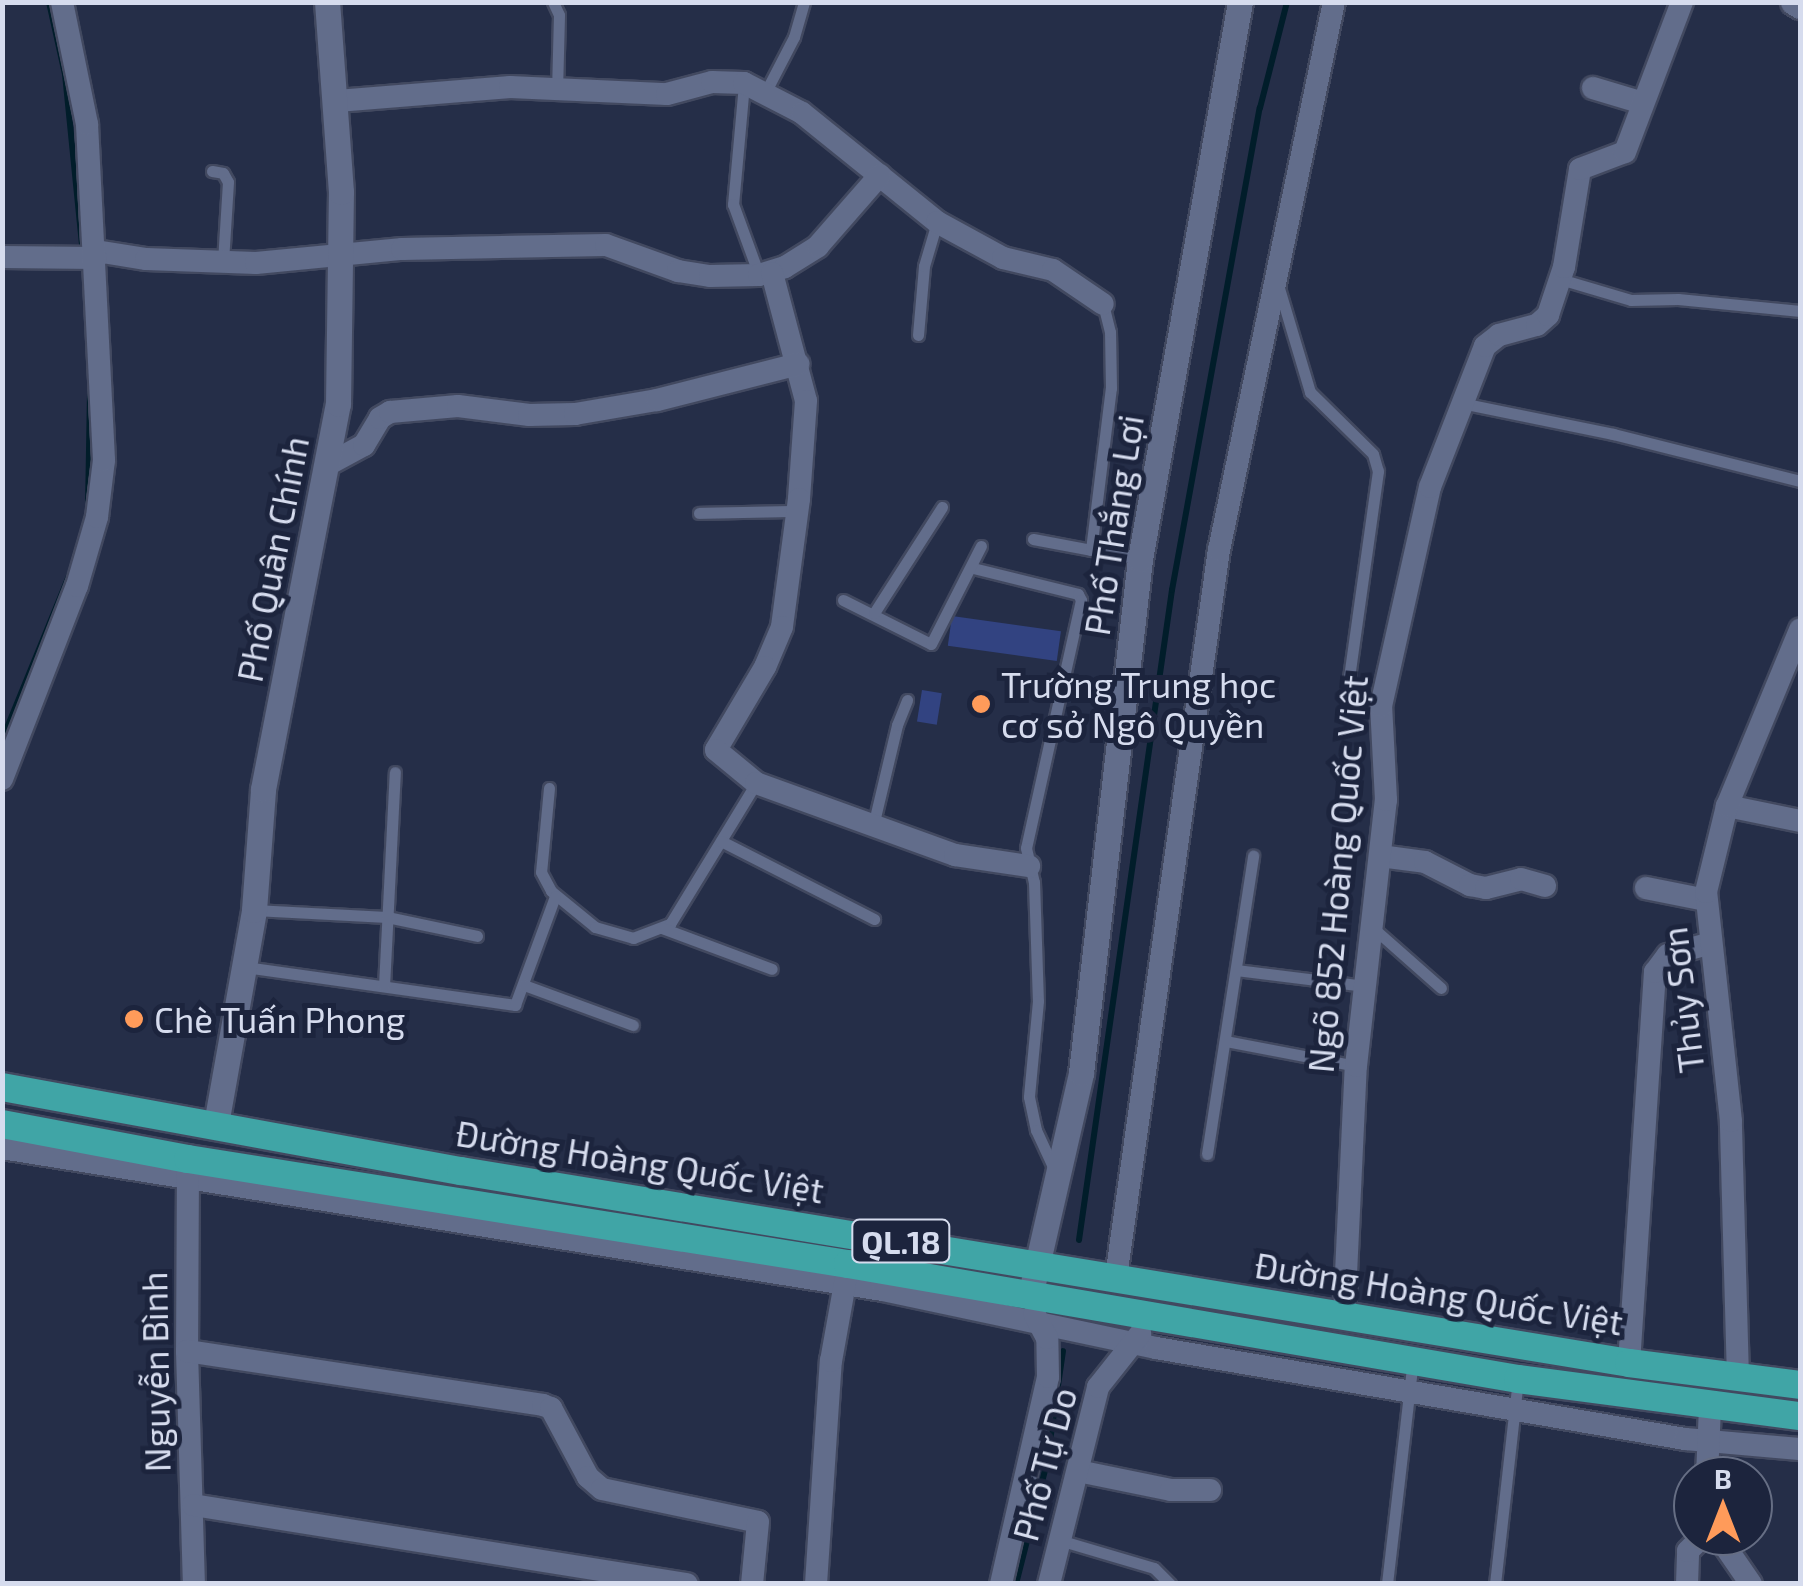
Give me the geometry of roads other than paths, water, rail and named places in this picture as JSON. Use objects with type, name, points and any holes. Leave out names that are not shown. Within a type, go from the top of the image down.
[{"type":"highway","name":"Đường Hoàng Quốc Việt","points":[[2,1087],[462,1171],[1629,1362],[1800,1385]]},
{"type":"highway","name":"Đường Hoàng Quốc Việt","points":[[2,1124],[188,1169],[846,1274],[1030,1296],[1518,1378],[1800,1416]]},
{"type":"street","points":[[2,779],[77,586],[97,517],[104,460],[89,256],[87,124],[62,2]]},
{"type":"street","name":"Phố Quân Chính","points":[[216,1124],[254,910],[264,789],[338,404],[341,256],[337,100],[327,2]]},
{"type":"street","name":"Phố Thắng Lợi","points":[[1030,1296],[1080,1074],[1140,559],[1240,2]]},
{"type":"street","points":[[1116,1277],[1219,550],[1334,2]]},
{"type":"street","name":"Ngõ 852 Hoàng Quốc Việt","points":[[1344,1316],[1356,1066],[1387,768],[1382,697],[1430,487],[1485,346],[1499,335],[1537,325],[1548,315],[1560,278],[1580,169],[1622,156],[1682,2]]},
{"type":"street","points":[[1792,2],[1800,6]]},
{"type":"street","points":[[337,100],[510,87],[667,94],[712,82],[755,88],[802,113],[937,222],[1004,258],[1053,270],[1103,304]]},
{"type":"street","points":[[1593,88],[1643,104]]},
{"type":"street","points":[[2,257],[223,262],[402,249],[614,245],[678,271],[710,276],[765,274],[818,246],[880,174]]},
{"type":"street","points":[[765,274],[798,364],[806,401],[798,511],[782,627],[765,666],[716,744],[719,757],[756,784],[955,855],[1029,866]]},
{"type":"street","points":[[327,464],[364,445],[380,418],[390,412],[458,406],[529,415],[575,414],[657,400],[798,364]]},
{"type":"street","name":"Thủy Sơn","points":[[1738,1378],[1731,1121],[1717,962],[1708,944],[1706,900],[1727,806],[1800,630]]},
{"type":"street","points":[[1727,806],[1800,820]]},
{"type":"street","points":[[1380,856],[1425,862],[1470,885],[1486,888],[1522,879],[1545,886]]},
{"type":"street","points":[[1646,888],[1706,900]]},
{"type":"street","points":[[1629,1362],[1655,972],[1668,955],[1708,944]]},
{"type":"street","points":[[2,1148],[188,1169]]},
{"type":"street","name":"Nguyễn Bình","points":[[188,1169],[187,1351],[194,1584]]},
{"type":"street","points":[[816,1584],[831,1361],[846,1274],[1040,1324],[1134,1343],[1707,1440],[1800,1449]]},
{"type":"street","points":[[1001,1584],[1048,1377],[1050,1355],[1030,1296]]},
{"type":"street","name":"Phố Tự Do","points":[[1049,1584],[1098,1387],[1134,1343],[1144,1316]]},
{"type":"street","points":[[187,1351],[543,1404],[551,1408],[588,1478],[602,1489],[758,1522],[752,1584]]},
{"type":"street","points":[[1707,1456],[1710,1406]]},
{"type":"street","points":[[1078,1471],[1171,1490],[1210,1490]]},
{"type":"street","points":[[192,1505],[687,1584]]},
{"type":"street","points":[[1687,1584],[1688,1556]]},
{"type":"street","points":[[1732,1556],[1751,1584]]},
{"type":"lane","points":[[554,2],[559,15],[557,89]]},
{"type":"lane","points":[[765,274],[734,204],[755,88],[794,37],[804,2]]},
{"type":"lane","points":[[212,171],[224,173],[228,182],[223,262]]},
{"type":"lane","points":[[918,335],[924,266],[937,222]]},
{"type":"lane","points":[[1275,269],[1294,349],[1310,392],[1374,454],[1378,470],[1349,678]]},
{"type":"lane","points":[[1560,278],[1631,300],[1678,300],[1800,311]]},
{"type":"lane","points":[[1092,550],[1110,388],[1110,332],[1103,304]]},
{"type":"lane","points":[[1460,403],[1614,434],[1800,481]]},
{"type":"lane","points":[[874,613],[942,507]]},
{"type":"lane","points":[[699,514],[798,511]]},
{"type":"lane","points":[[1034,540],[1140,559]]},
{"type":"lane","points":[[844,600],[930,644],[974,568],[981,546]]},
{"type":"lane","points":[[974,568],[1078,594],[1081,600],[1026,848],[1034,882],[1038,1001],[1029,1097],[1036,1130],[1057,1178]]},
{"type":"lane","points":[[874,826],[907,700]]},
{"type":"lane","points":[[384,986],[395,772]]},
{"type":"lane","points":[[549,788],[540,872],[555,896],[595,928],[621,938],[652,935],[670,924],[756,784]]},
{"type":"lane","points":[[721,841],[874,919]]},
{"type":"lane","points":[[1207,1154],[1253,856]]},
{"type":"lane","points":[[245,967],[515,1005],[555,896]]},
{"type":"lane","points":[[254,910],[387,916],[477,936]]},
{"type":"lane","points":[[1372,926],[1440,988]]},
{"type":"lane","points":[[662,928],[772,969]]},
{"type":"lane","points":[[1236,970],[1366,986]]},
{"type":"lane","points":[[524,985],[633,1024]]},
{"type":"lane","points":[[1225,1040],[1356,1066]]},
{"type":"lane","points":[[1388,1584],[1413,1360]]},
{"type":"lane","points":[[1495,1584],[1518,1378]]},
{"type":"lane","points":[[1059,1540],[1154,1568],[1170,1584]]},
{"type":"waterway","points":[[49,2],[65,74],[82,243]]},
{"type":"waterway","points":[[1079,1240],[1172,590],[1260,108],[1287,2]]},
{"type":"waterway","points":[[88,508],[90,391]]},
{"type":"waterway","points":[[2,740],[70,573]]},
{"type":"waterway","points":[[1016,1584],[1047,1462],[1063,1351]]},
{"type":"place","name":"Trường Trung học cơ sở Ngô Quyền","points":[[981,704]]},
{"type":"place","name":"Chè Tuấn Phong","points":[[134,1019]]}]
